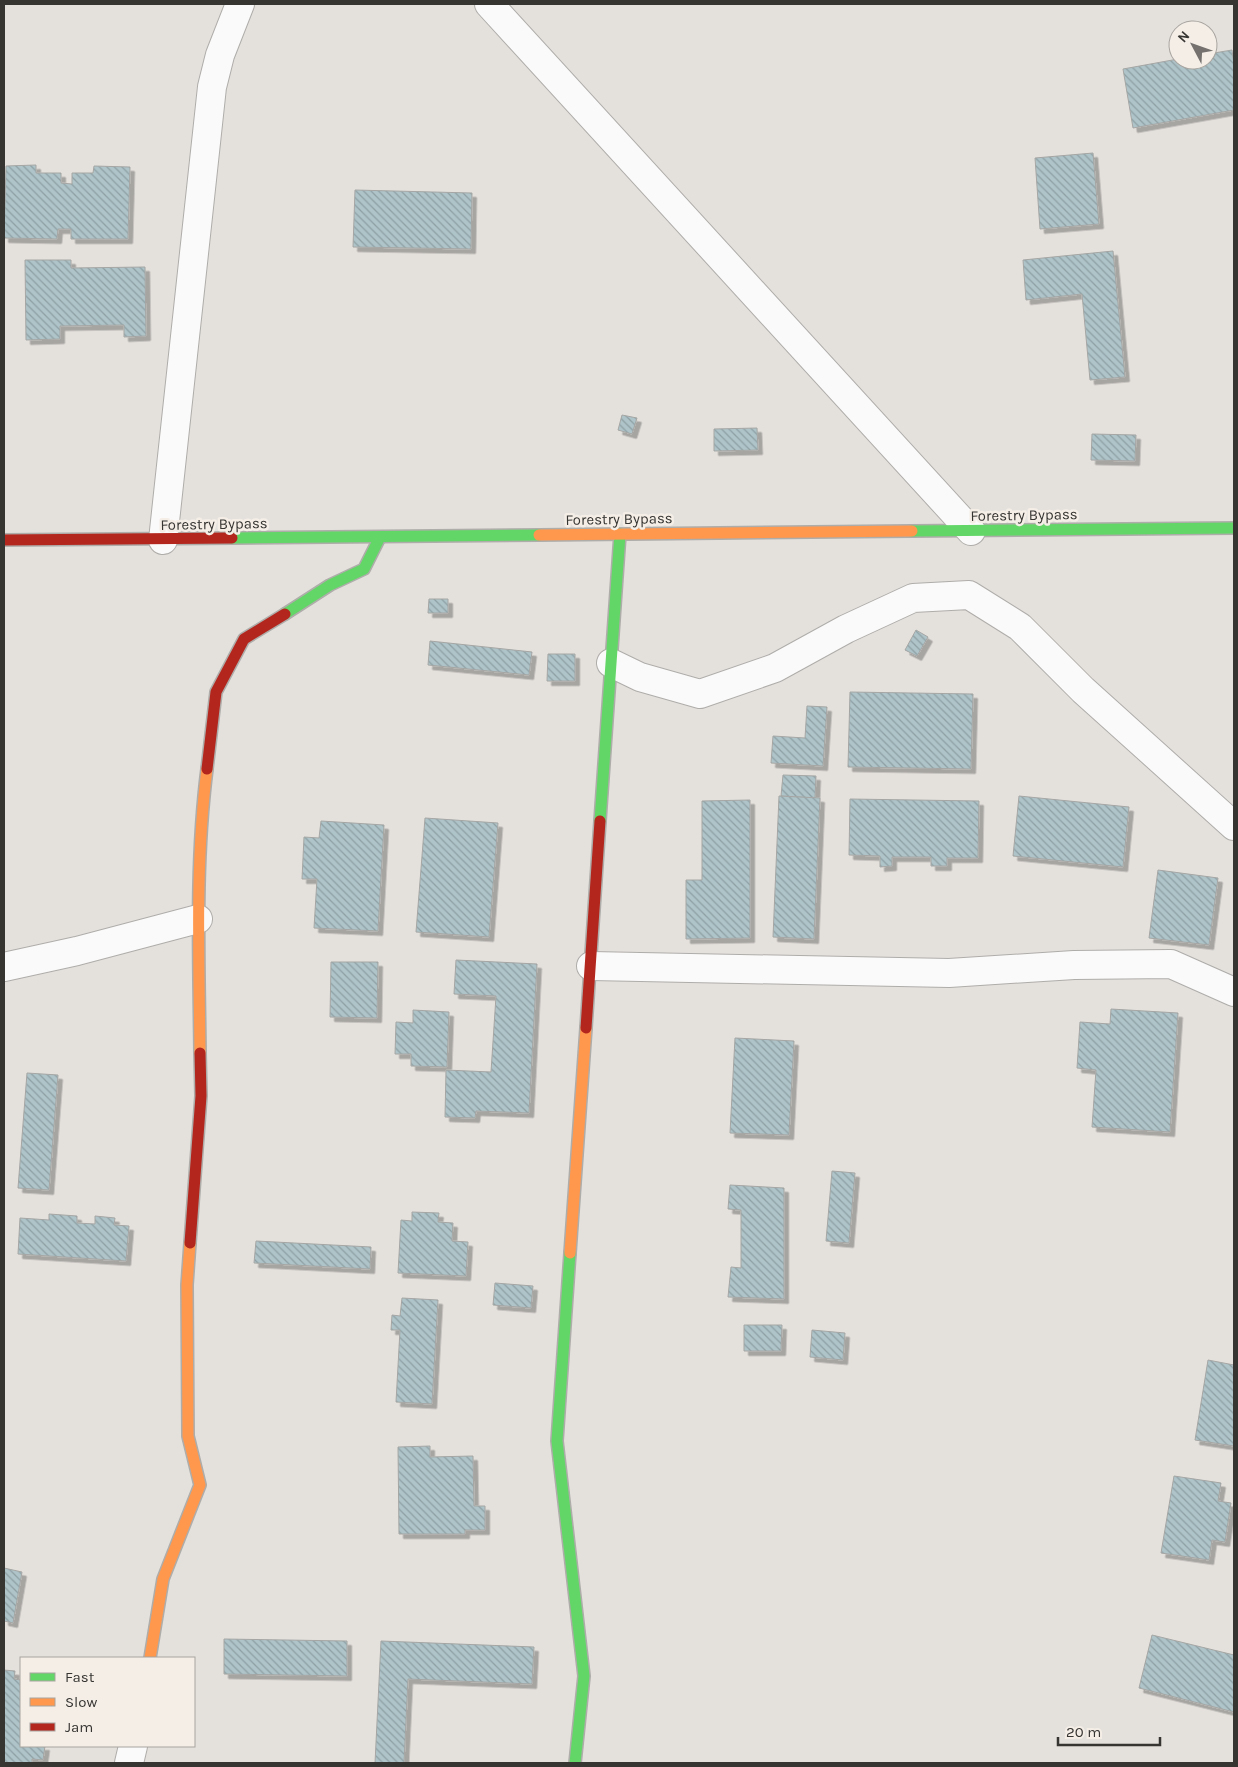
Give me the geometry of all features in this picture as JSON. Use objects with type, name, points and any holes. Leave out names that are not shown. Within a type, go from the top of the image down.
[{"type":"street","points":[[163,540],[212,86],[220,55],[240,4]]},
{"type":"street","points":[[489,4],[970,531]]},
{"type":"street","name":"Forestry Bypass","points":[[4,540],[163,540],[1234,528]]},
{"type":"street","points":[[575,1763],[584,1676],[557,1441],[620,534]]},
{"type":"street","points":[[150,1657],[163,1579],[200,1485],[188,1436],[187,1294],[201,1096],[198,919],[201,813],[216,692],[244,639],[330,586],[364,569],[380,537]]},
{"type":"street","points":[[611,663],[640,677],[700,694],[775,668],[846,629],[913,598],[969,595],[1020,627],[1083,690],[1234,826]]},
{"type":"street","points":[[4,967],[77,951],[198,919]]},
{"type":"street","points":[[591,966],[949,973],[1074,965],[1171,964],[1234,992]]},
{"type":"street","points":[[129,1763],[133,1747]]},
{"type":"building","points":[[1232,50],[1234,64],[1234,110],[1133,128],[1123,69],[1168,61],[1168,70],[1218,70],[1218,52]]},
{"type":"building","points":[[1093,153],[1099,224],[1040,229],[1035,158]]},
{"type":"building","points":[[36,165],[36,173],[61,173],[61,183],[72,184],[72,173],[93,173],[94,166],[130,167],[128,239],[71,239],[71,229],[58,229],[57,239],[4,238],[6,166]]},
{"type":"building","points":[[355,190],[472,193],[471,249],[353,247]]},
{"type":"building","points":[[1113,251],[1125,377],[1090,380],[1082,294],[1026,300],[1023,260]]},
{"type":"building","points":[[25,260],[71,260],[71,268],[145,267],[146,336],[124,337],[124,325],[60,326],[60,339],[26,340]]},
{"type":"building","points":[[622,415],[637,418],[632,434],[618,430]]},
{"type":"building","points":[[757,428],[758,450],[714,451],[714,429]]},
{"type":"building","points":[[1092,434],[1136,435],[1135,461],[1091,460]]},
{"type":"building","points":[[429,599],[448,599],[448,613],[428,613]]},
{"type":"building","points":[[916,630],[928,637],[917,656],[905,650]]},
{"type":"building","points":[[430,641],[532,652],[529,675],[428,665]]},
{"type":"building","points":[[548,654],[575,654],[575,681],[547,681]]},
{"type":"building","points":[[850,692],[973,694],[971,769],[848,767]]},
{"type":"building","points":[[807,706],[827,707],[823,766],[771,763],[773,736],[805,738]]},
{"type":"building","points":[[783,775],[816,776],[815,798],[781,796]]},
{"type":"building","points":[[779,796],[820,798],[814,939],[773,937]]},
{"type":"building","points":[[1019,796],[1129,807],[1123,867],[1013,856]]},
{"type":"building","points":[[850,799],[979,801],[978,858],[947,858],[947,866],[931,866],[931,857],[892,857],[892,866],[880,867],[880,856],[849,855]]},
{"type":"building","points":[[750,800],[750,938],[686,939],[686,880],[702,880],[702,801]]},
{"type":"building","points":[[425,818],[498,823],[489,937],[416,932]]},
{"type":"building","points":[[321,821],[384,825],[378,931],[314,928],[317,879],[302,879],[304,837],[319,838]]},
{"type":"building","points":[[1158,870],[1218,878],[1209,945],[1149,938]]},
{"type":"building","points":[[456,960],[537,964],[529,1113],[476,1111],[475,1118],[445,1117],[446,1070],[491,1072],[496,996],[454,994]]},
{"type":"building","points":[[331,962],[378,962],[377,1018],[330,1017]]},
{"type":"building","points":[[1111,1009],[1178,1013],[1170,1132],[1092,1127],[1096,1070],[1077,1068],[1080,1022],[1110,1024]]},
{"type":"building","points":[[413,1010],[449,1012],[447,1067],[411,1066],[411,1054],[395,1054],[396,1022],[413,1023]]},
{"type":"building","points":[[735,1038],[794,1041],[789,1135],[730,1133]]},
{"type":"building","points":[[27,1073],[58,1075],[49,1190],[18,1188]]},
{"type":"building","points":[[832,1171],[855,1173],[849,1243],[826,1241]]},
{"type":"building","points":[[730,1185],[784,1188],[784,1299],[728,1297],[731,1267],[741,1268],[741,1210],[728,1209]]},
{"type":"building","points":[[412,1212],[439,1213],[438,1222],[453,1223],[452,1241],[468,1242],[466,1276],[398,1273],[401,1220],[412,1221]]},
{"type":"building","points":[[49,1214],[77,1216],[77,1223],[95,1224],[95,1216],[115,1218],[114,1225],[129,1226],[126,1261],[18,1254],[20,1218],[49,1220]]},
{"type":"building","points":[[256,1241],[371,1247],[370,1269],[254,1263]]},
{"type":"building","points":[[495,1283],[533,1286],[531,1308],[493,1305]]},
{"type":"building","points":[[402,1298],[438,1300],[432,1404],[396,1402],[400,1330],[391,1330],[392,1315],[400,1316]]},
{"type":"building","points":[[744,1325],[782,1325],[781,1351],[744,1351]]},
{"type":"building","points":[[812,1330],[845,1333],[843,1360],[810,1357]]},
{"type":"building","points":[[1208,1360],[1234,1365],[1234,1446],[1195,1440]]},
{"type":"building","points":[[430,1446],[430,1457],[473,1456],[474,1506],[485,1506],[485,1530],[465,1530],[465,1534],[399,1534],[398,1447]]},
{"type":"building","points":[[1174,1476],[1221,1483],[1218,1501],[1231,1503],[1225,1542],[1212,1540],[1209,1560],[1161,1553]]},
{"type":"building","points":[[4,1568],[22,1572],[13,1623],[4,1621]]},
{"type":"building","points":[[1152,1635],[1234,1655],[1234,1712],[1139,1688]]},
{"type":"building","points":[[224,1639],[347,1641],[347,1676],[224,1674]]},
{"type":"building","points":[[381,1641],[534,1647],[532,1684],[408,1679],[404,1763],[375,1763]]},
{"type":"building","points":[[4,1670],[15,1671],[14,1679],[20,1680],[20,1747],[45,1747],[43,1760],[32,1759],[32,1763],[4,1763]]},
{"type":"traffic: fast","points":[[912,531],[1234,528]]},
{"type":"traffic: fast","points":[[600,821],[620,534]]},
{"type":"traffic: fast","points":[[232,538],[539,535]]},
{"type":"traffic: fast","points":[[285,614],[330,585],[364,569],[380,537]]},
{"type":"traffic: fast","points":[[570,1253],[557,1441],[584,1676],[575,1763]]},
{"type":"traffic: slow","points":[[539,535],[912,531]]},
{"type":"traffic: slow","points":[[200,1053],[199,875],[207,769]]},
{"type":"traffic: slow","points":[[570,1253],[586,1028]]},
{"type":"traffic: slow","points":[[150,1657],[163,1579],[200,1485],[188,1436],[187,1285],[190,1243]]},
{"type":"traffic: jam","points":[[4,540],[232,538]]},
{"type":"traffic: jam","points":[[207,769],[216,692],[244,639],[285,614]]},
{"type":"traffic: jam","points":[[586,1028],[600,821]]},
{"type":"traffic: jam","points":[[190,1243],[201,1096],[200,1053]]}]
